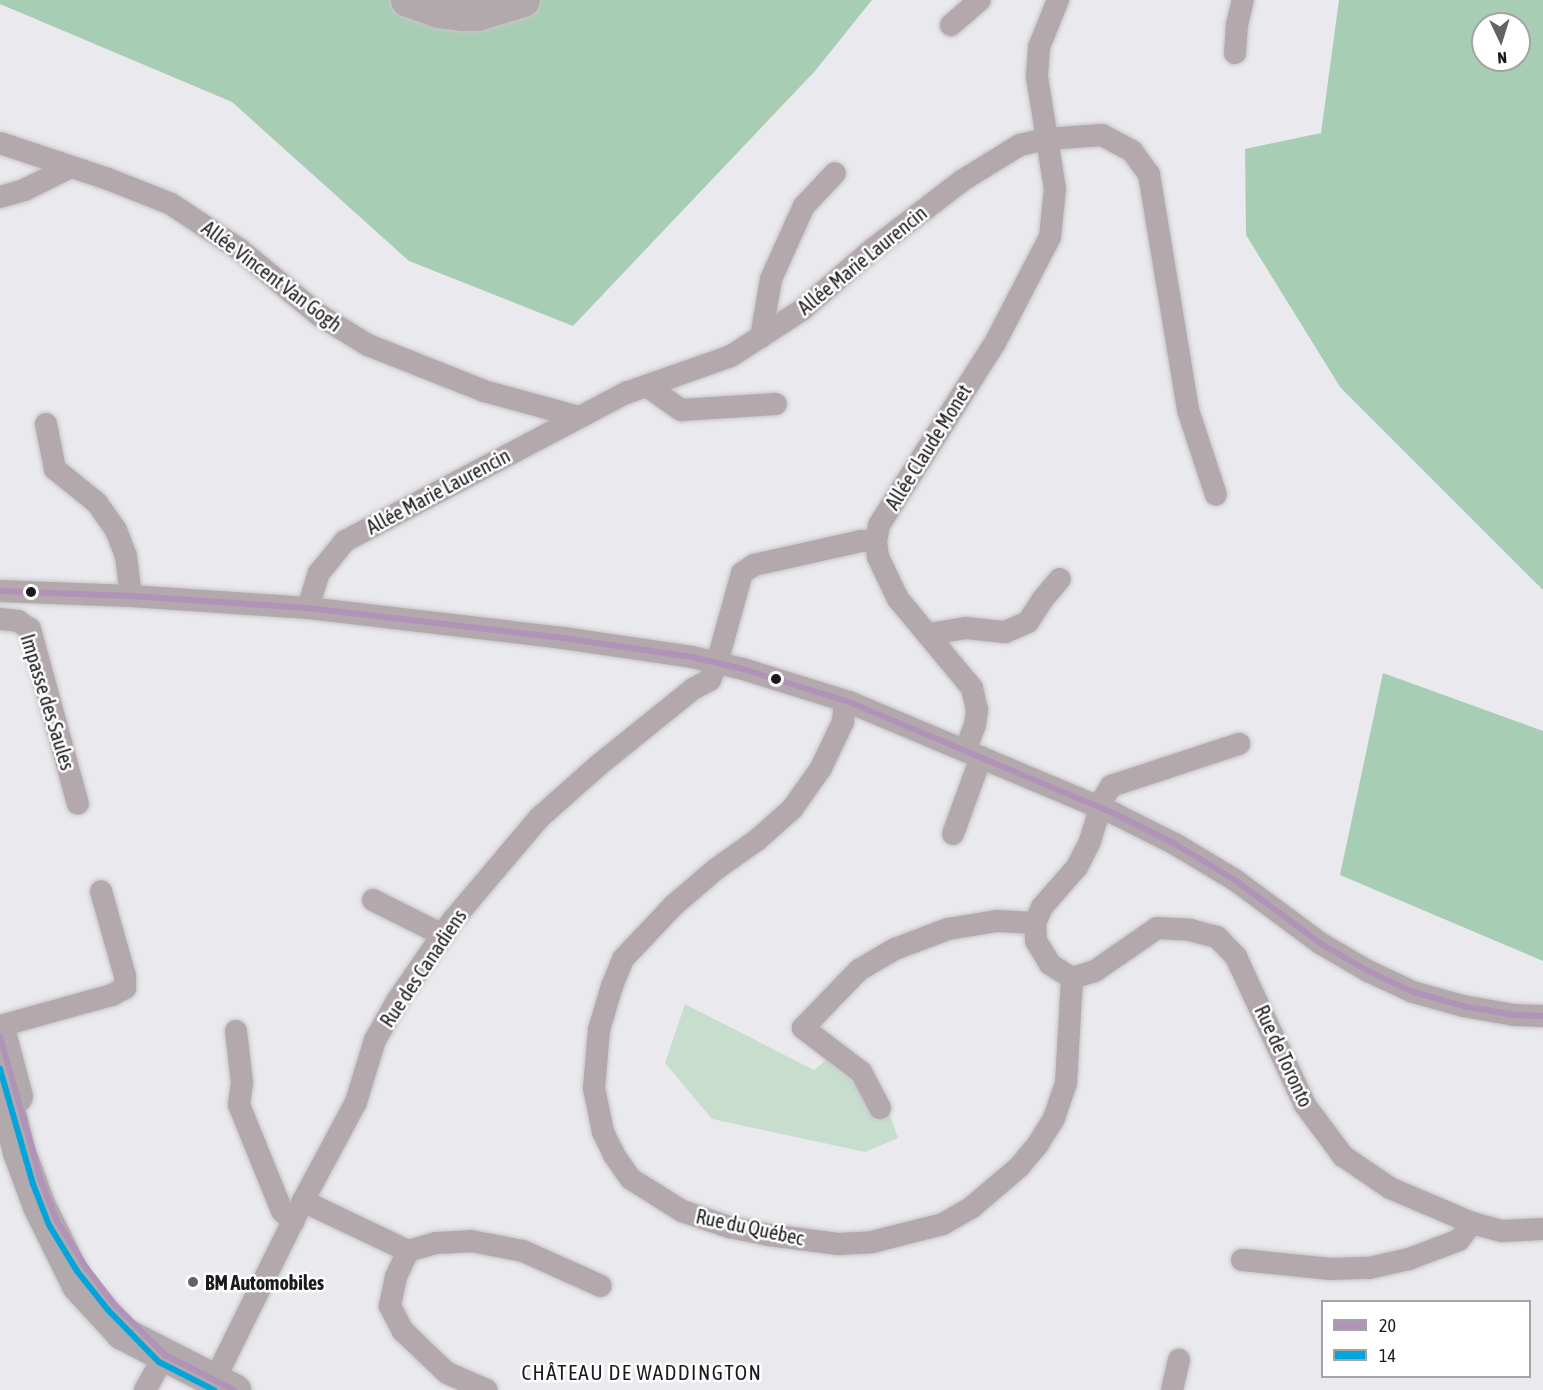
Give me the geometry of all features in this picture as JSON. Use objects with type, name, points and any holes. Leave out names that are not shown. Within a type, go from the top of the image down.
[{"type":"main road","points":[[407,0],[440,11],[477,14],[523,0]]},
{"type":"main road","points":[[0,1036],[17,1131]]},
{"type":"main road","points":[[0,1077],[17,1131],[66,1237],[114,1304],[165,1355],[224,1385]]},
{"type":"street","points":[[951,25],[980,0]]},
{"type":"street","name":"Allée Claude Monet","points":[[876,541],[879,525],[996,341],[1050,237],[1055,189],[1037,76],[1039,47],[1058,0]]},
{"type":"street","points":[[1235,53],[1242,0]]},
{"type":"street","name":"Allée Marie Laurencin","points":[[308,608],[319,573],[345,541],[579,417],[647,386],[730,356],[802,310],[873,249],[963,180],[1020,145],[1047,139],[1102,135],[1132,151],[1149,174],[1188,410],[1216,495]]},
{"type":"street","name":"Allée Vincent Van Gogh","points":[[0,143],[171,204],[239,249],[319,315],[368,345],[484,391],[579,417]]},
{"type":"street","points":[[0,197],[24,189],[71,167]]},
{"type":"street","points":[[761,337],[771,279],[804,206],[836,173]]},
{"type":"street","points":[[647,386],[681,410],[776,404]]},
{"type":"street","points":[[46,424],[55,470],[97,503],[116,530],[126,556],[131,596]]},
{"type":"street","points":[[717,663],[742,573],[754,565],[861,541],[876,541],[878,558],[898,599],[972,688],[978,710],[973,754],[953,834]]},
{"type":"street","points":[[928,634],[966,628],[1005,632],[1028,622],[1043,598],[1060,579]]},
{"type":"street","points":[[0,591],[131,596],[308,608],[563,638],[717,663],[849,702],[1100,809],[1185,850],[1235,880],[1320,943],[1404,988],[1463,1006],[1514,1015],[1543,1016]]},
{"type":"street","name":"Impasse des Saules","points":[[0,619],[18,621],[30,629],[78,804]]},
{"type":"street","name":"Rue des Canadiens","points":[[224,1385],[293,1222],[356,1102],[375,1040],[397,1001],[442,935],[539,818],[600,764],[693,690],[710,680],[717,663]]},
{"type":"street","name":"Rue du Québec","points":[[849,702],[843,722],[821,768],[792,809],[757,840],[716,869],[674,905],[623,959],[599,1030],[594,1088],[603,1132],[614,1155],[631,1179],[682,1211],[729,1227],[769,1235],[838,1244],[872,1242],[943,1224],[972,1207],[1019,1167],[1038,1144],[1053,1118],[1066,1083],[1072,978]]},
{"type":"street","points":[[1072,978],[1050,964],[1036,941],[1035,923],[1042,907],[1077,867],[1100,809],[1112,786],[1239,744]]},
{"type":"street","points":[[0,1026],[112,995],[125,988],[125,976],[101,891]]},
{"type":"street","points":[[373,900],[442,935]]},
{"type":"street","points":[[880,1108],[861,1072],[803,1028],[859,969],[895,949],[948,929],[997,921],[1035,923]]},
{"type":"street","name":"Rue de Toronto","points":[[1072,978],[1095,971],[1157,928],[1190,930],[1217,937],[1236,957],[1305,1106],[1343,1156],[1390,1188],[1472,1223],[1502,1231],[1543,1229]]},
{"type":"street","points":[[236,1031],[242,1083],[239,1105],[282,1211],[293,1222]]},
{"type":"street","points":[[303,1201],[408,1251],[436,1243],[471,1241],[523,1251],[602,1286]]},
{"type":"street","points":[[1242,1260],[1331,1269],[1369,1268],[1409,1259],[1458,1240],[1472,1223]]},
{"type":"street","points":[[408,1251],[396,1277],[390,1306],[403,1331],[447,1373],[488,1390]]},
{"type":"street","points":[[145,1390],[165,1355]]},
{"type":"street","points":[[1172,1390],[1179,1360]]},
{"type":"green space","points":[[0,0],[872,0],[815,71],[573,326],[409,261],[232,102],[0,4]]},
{"type":"green space","points":[[1339,0],[1543,0],[1543,590],[1340,387],[1246,235],[1245,149],[1321,133]]},
{"type":"green space","points":[[1383,673],[1543,731],[1543,961],[1340,875]]},
{"type":"green space","points":[[685,1004],[814,1070],[828,1058],[859,1083],[889,1113],[898,1138],[865,1152],[712,1119],[665,1063]]},
{"type":"transit line","name":"20","points":[[0,591],[131,596],[308,608],[563,638],[692,657],[743,669],[849,702],[1115,814],[1175,844],[1235,880],[1320,943],[1368,971],[1413,992],[1463,1006],[1514,1015],[1543,1016]]},
{"type":"transit line","name":"20","points":[[0,1036],[41,1181],[57,1221],[85,1266],[114,1304],[165,1355],[234,1390]]},
{"type":"transit line","name":"14","points":[[0,1069],[33,1184],[49,1225],[77,1271],[108,1310],[159,1362],[214,1390]]},
{"type":"place","name":"BM Automobiles","points":[[193,1282]]},
{"type":"district","name":"CHÂTEAU DE WADDINGTON","points":[[642,1372]]}]
